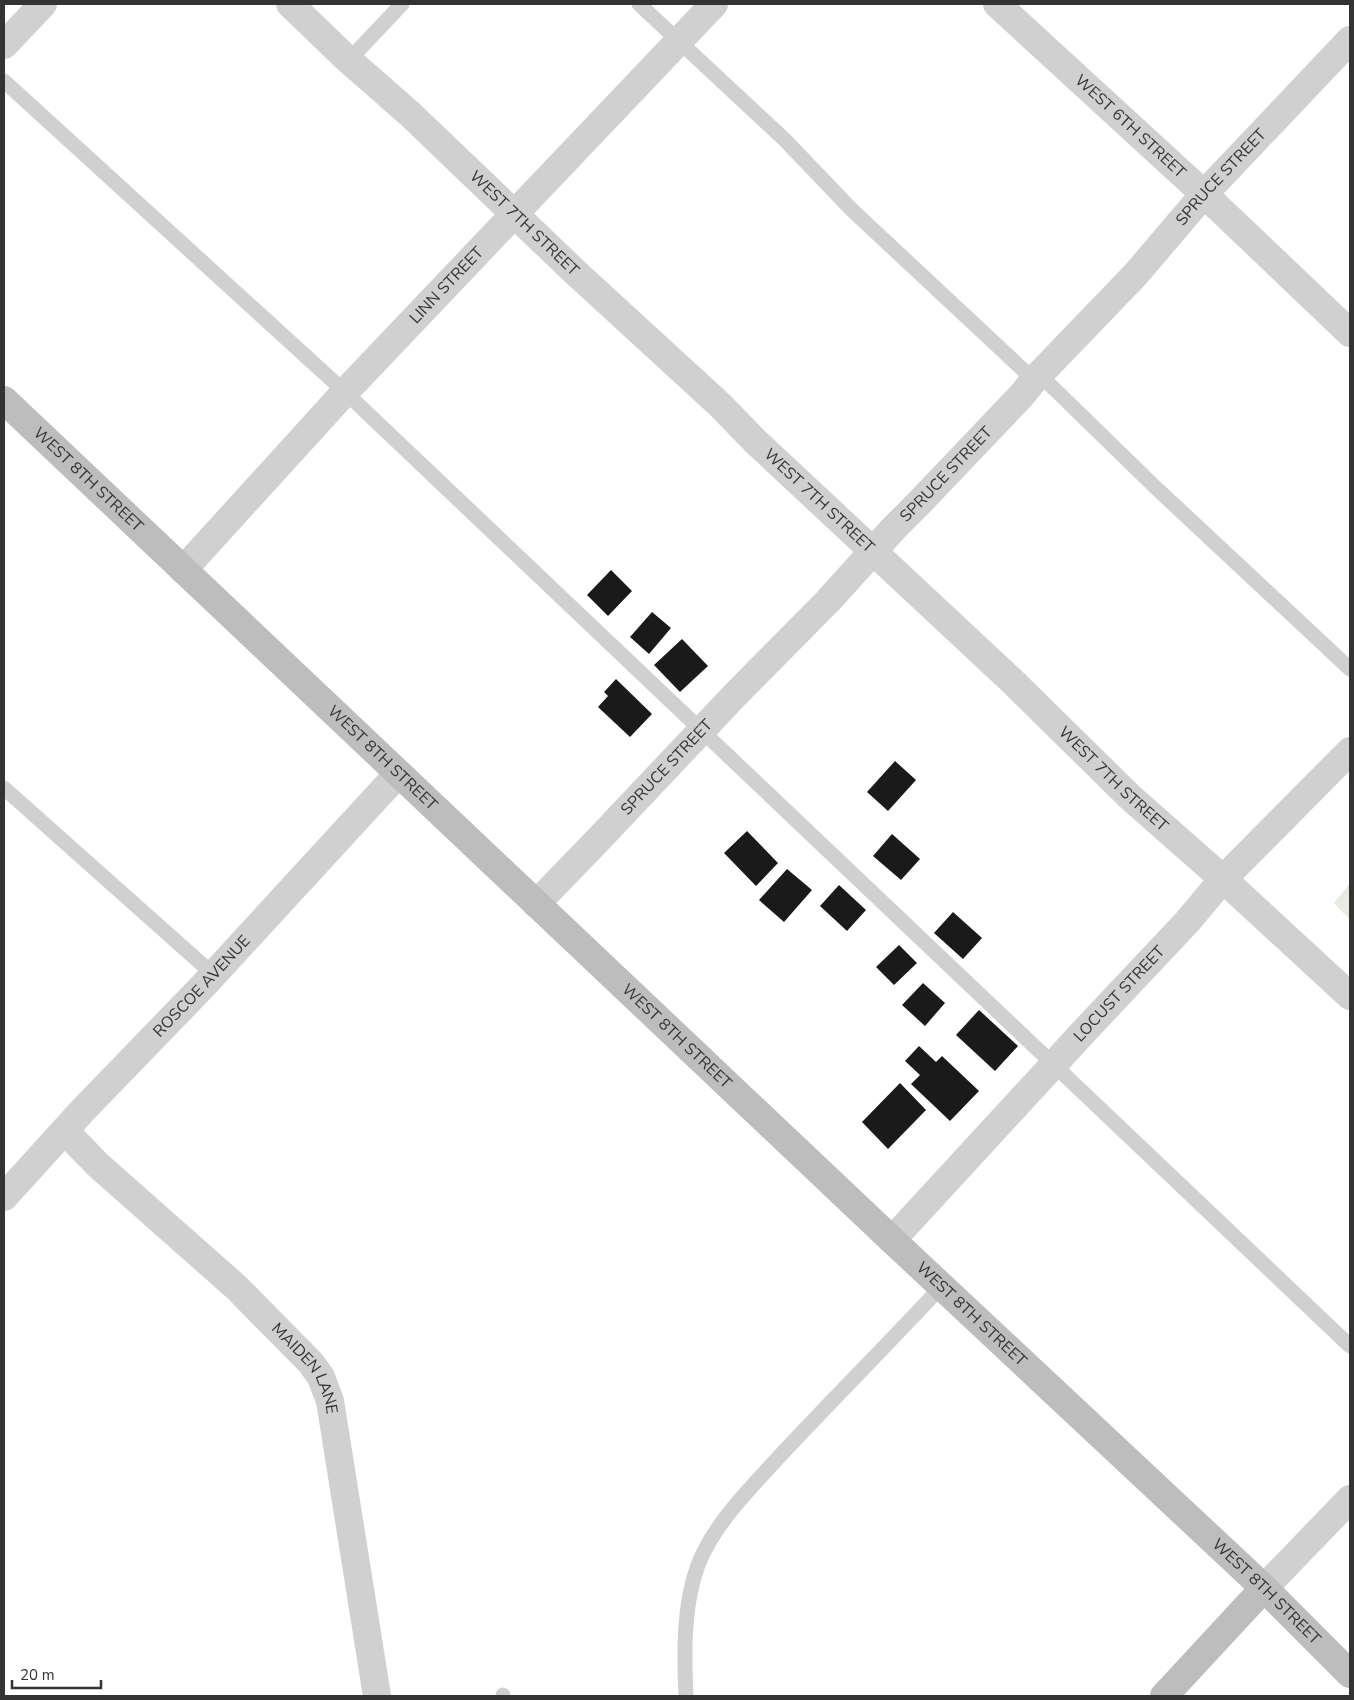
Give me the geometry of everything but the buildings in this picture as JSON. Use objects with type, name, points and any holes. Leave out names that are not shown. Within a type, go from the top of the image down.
[{"type":"main road","name":"WEST 8TH STREET","points":[[4,400],[892,1240],[1264,1588],[1350,1674]]},
{"type":"main road","points":[[1164,1696],[1264,1588]]},
{"type":"street","points":[[4,45],[43,4]]},
{"type":"street","name":"WEST 7TH STREET","points":[[290,4],[410,114],[575,272],[720,405],[756,442],[1011,680],[1130,797],[1223,879],[1350,996]]},
{"type":"street","name":"LINN STREET","points":[[183,570],[345,392],[714,4]]},
{"type":"street","name":"WEST 6TH STREET","points":[[997,4],[1204,194],[1350,333]]},
{"type":"street","name":"SPRUCE STREET","points":[[536,904],[598,842],[828,601],[872,551],[1136,274],[1204,194],[1350,40]]},
{"type":"street","name":"LOCUST STREET","points":[[892,1240],[1187,922],[1223,879],[1350,751]]},
{"type":"street","name":"ROSCOE AVENUE","points":[[4,1197],[83,1110],[214,975],[398,774]]},
{"type":"street","name":"MAIDEN LANE","points":[[65,1131],[98,1164],[236,1287],[311,1363],[321,1378],[330,1401],[377,1696]]},
{"type":"street","points":[[1264,1588],[1350,1499]]},
{"type":"lane","points":[[349,60],[402,4]]},
{"type":"lane","points":[[639,4],[785,140],[852,210],[1037,377],[1350,669]]},
{"type":"lane","points":[[4,81],[345,392],[1350,1346]]},
{"type":"lane","points":[[4,788],[214,975]]},
{"type":"lane","points":[[686,1696],[685,1631],[691,1592],[698,1565],[715,1532],[778,1458],[942,1286]]},
{"type":"shaded area","points":[[1350,883],[1350,920],[1334,903]]}]
